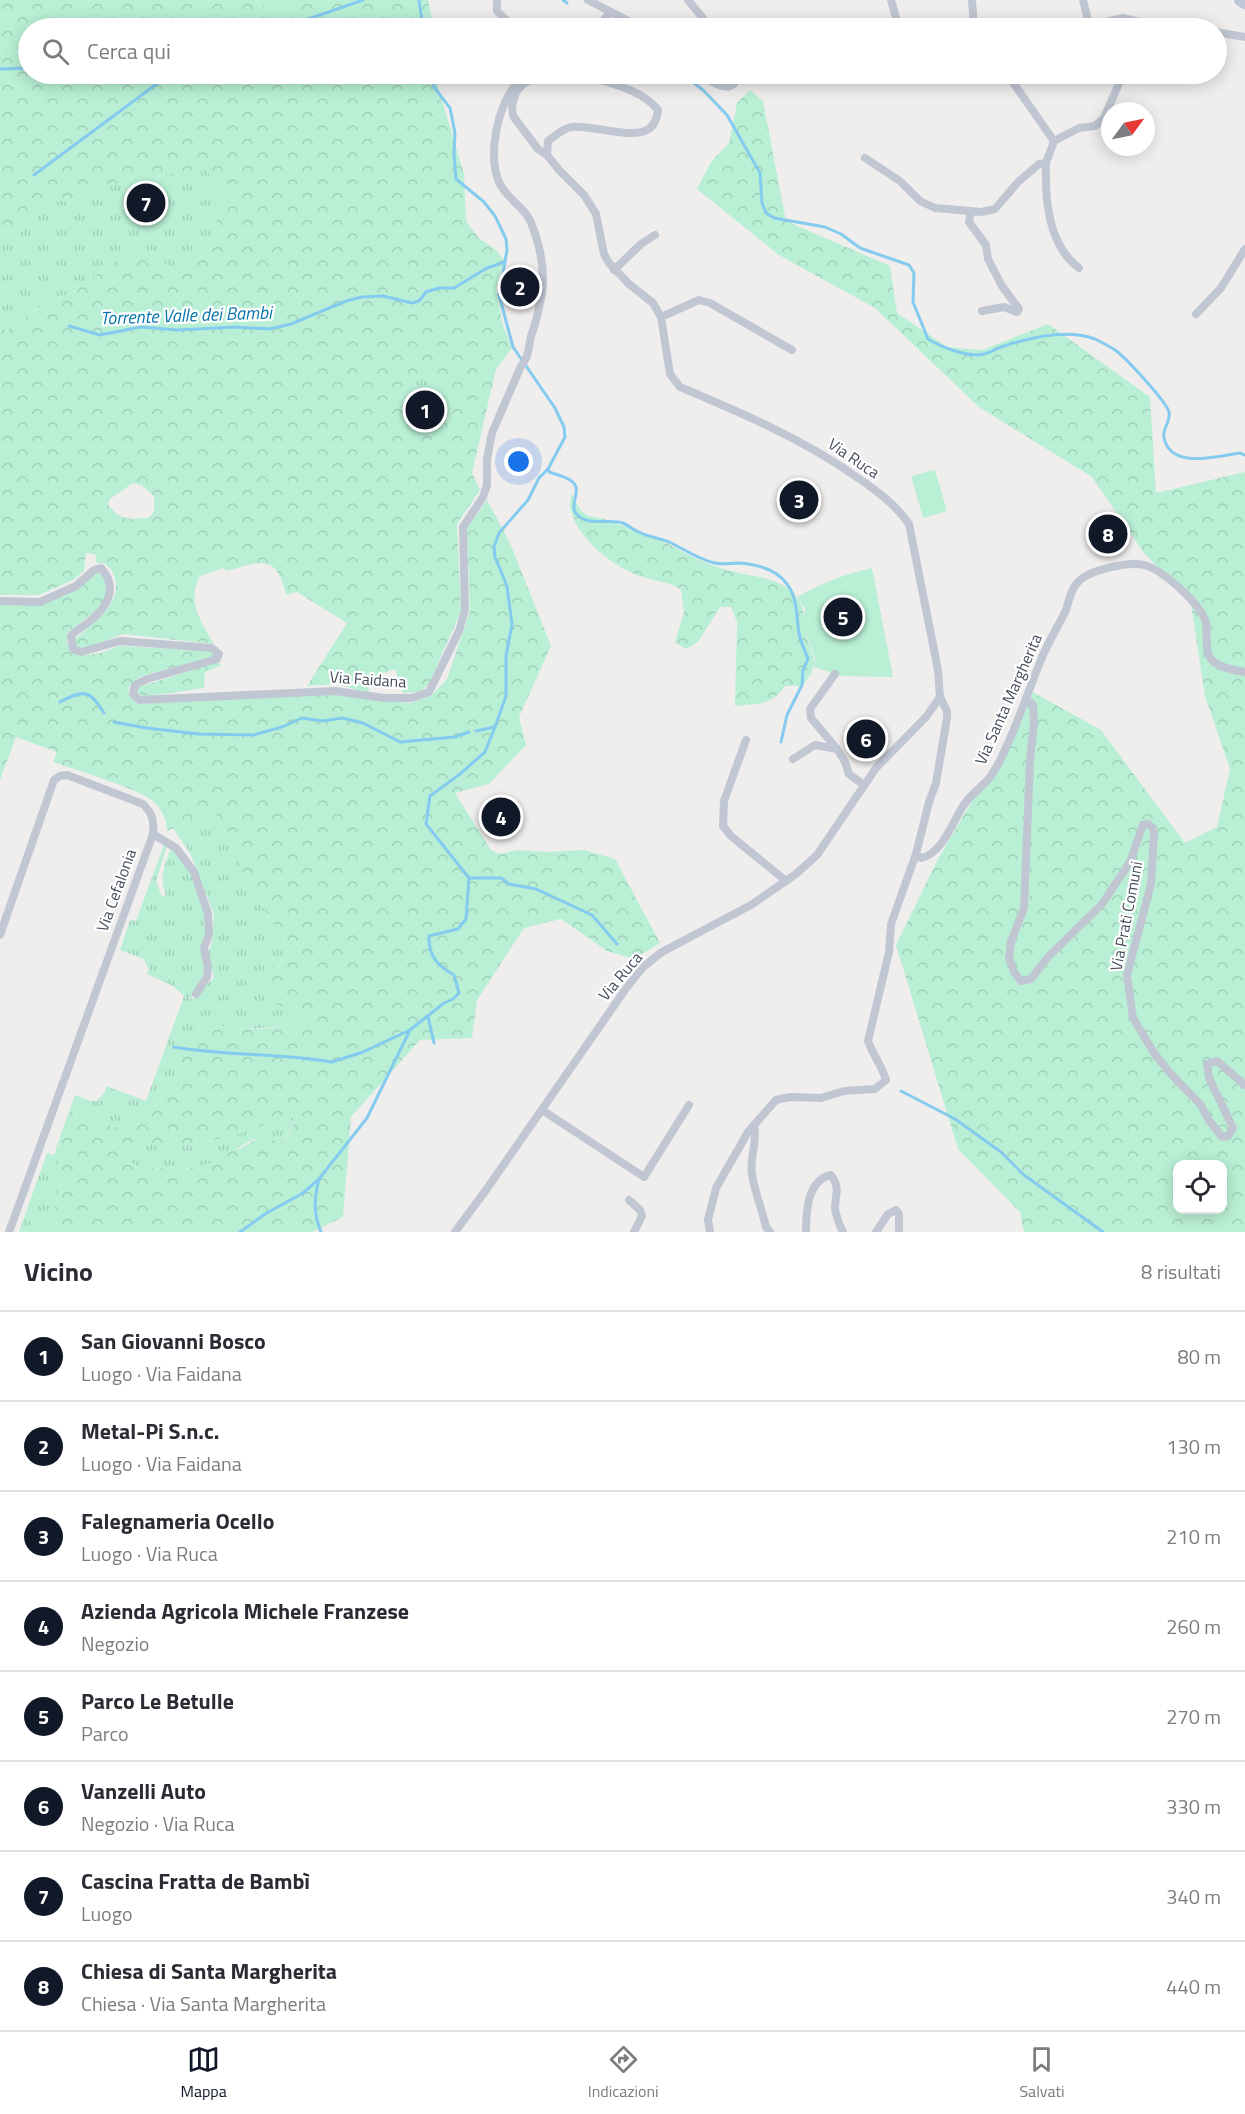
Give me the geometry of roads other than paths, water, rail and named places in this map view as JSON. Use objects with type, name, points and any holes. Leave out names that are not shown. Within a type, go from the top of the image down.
[{"type":"main road","points":[[1240,0],[1245,3]]},
{"type":"street","points":[[497,0],[497,11],[504,18]]},
{"type":"street","points":[[588,0],[622,18]]},
{"type":"street","points":[[688,0],[703,18]]},
{"type":"street","points":[[891,0],[896,18]]},
{"type":"street","points":[[972,0],[973,18]]},
{"type":"street","points":[[1083,0],[1088,18]]},
{"type":"street","points":[[606,18],[610,12]]},
{"type":"street","points":[[1227,34],[1245,37]]},
{"type":"street","name":"Via Faidana","points":[[0,601],[40,602],[76,586],[94,570],[101,568],[110,585],[109,599],[91,620],[71,636],[73,649],[81,652],[120,641],[212,648],[219,654],[217,659],[147,679],[135,685],[133,694],[139,700],[335,691],[384,698],[412,698],[429,692],[459,631],[465,610],[463,526],[483,497],[487,485],[492,433],[521,366],[528,359],[543,280],[528,216],[498,182],[495,162],[495,135],[510,91],[516,84]]},
{"type":"street","points":[[523,84],[516,92],[512,105],[513,116],[538,149],[547,155],[584,195],[596,214],[604,254],[614,270],[653,303],[661,317],[699,300],[710,303],[792,350]]},
{"type":"street","points":[[547,155],[548,141],[572,127],[637,133],[648,130],[655,122],[658,110],[652,102],[641,95],[610,84]]},
{"type":"street","points":[[713,84],[722,87],[732,84]]},
{"type":"street","points":[[1013,84],[1054,141]]},
{"type":"street","points":[[1079,268],[1069,261],[1058,246],[1048,207],[1046,163],[1054,141],[1079,128],[1095,126],[1104,118],[1119,84]]},
{"type":"street","points":[[865,158],[900,181],[920,201],[935,208],[981,212],[995,209],[1018,182],[1039,164],[1046,163]]},
{"type":"street","points":[[971,211],[969,222],[986,246],[988,259],[1002,286],[1019,309],[1017,312],[1004,307],[982,311]]},
{"type":"street","points":[[614,270],[629,258],[641,243],[655,235]]},
{"type":"street","points":[[1196,314],[1221,288],[1245,249]]},
{"type":"street","name":"Via Ruca","points":[[661,317],[670,374],[680,387],[789,435],[833,460],[898,509],[909,524],[938,670],[940,697],[947,711],[943,750],[936,783],[916,854]]},
{"type":"street","name":"Via Santa Margherita","points":[[916,854],[921,858],[934,851],[949,833],[965,804],[992,775],[1003,755],[1044,653],[1078,581],[1090,574],[1130,564],[1143,565],[1159,573],[1194,604],[1206,622],[1211,659],[1225,668],[1245,672]]},
{"type":"street","points":[[835,674],[810,710],[811,718],[837,749],[849,774],[864,785]]},
{"type":"street","name":"Via Ruca","points":[[455,1232],[643,967],[662,952],[751,905],[786,882],[817,855],[864,785],[909,732],[926,717],[940,697]]},
{"type":"street","name":"Via Prati Comuni","points":[[1025,702],[1033,705],[1034,723],[1030,761],[1024,908],[1011,942],[1009,958],[1014,972],[1021,981],[1031,979],[1048,957],[1102,904],[1130,862],[1143,825],[1148,824],[1153,828],[1154,833],[1150,884],[1127,975],[1133,1018],[1154,1053],[1201,1105],[1208,1119],[1222,1137],[1228,1136],[1233,1128],[1209,1078],[1208,1064],[1217,1060],[1245,1085]]},
{"type":"street","points":[[746,740],[724,801],[723,826],[731,836],[786,882]]},
{"type":"street","points":[[793,759],[815,745],[837,749]]},
{"type":"street","name":"Via Cefalonia","points":[[0,935],[54,780],[67,775],[143,804],[151,812],[154,822],[153,834],[9,1232]]},
{"type":"street","points":[[153,834],[176,848],[194,872],[208,914],[209,934],[204,948],[208,967],[207,977],[196,994]]},
{"type":"street","points":[[710,1232],[708,1220],[716,1188],[748,1132],[776,1100],[790,1097],[821,1098],[844,1091],[875,1089],[886,1080],[868,1041],[889,952],[891,924],[916,854]]},
{"type":"street","points":[[542,1110],[644,1177],[689,1105]]},
{"type":"street","points":[[754,1126],[752,1176],[766,1227],[770,1232]]},
{"type":"street","points":[[806,1232],[809,1197],[818,1182],[824,1177],[831,1176],[838,1192],[836,1208],[843,1232]]},
{"type":"street","points":[[629,1200],[640,1210],[642,1216],[634,1232]]},
{"type":"street","points":[[876,1232],[888,1214],[896,1210],[899,1214],[899,1232]]},
{"type":"waterway","points":[[311,18],[363,0]]},
{"type":"waterway","points":[[419,0],[422,18]]},
{"type":"waterway","points":[[563,0],[567,3]]},
{"type":"waterway","points":[[0,69],[18,68]]},
{"type":"waterway","points":[[34,175],[157,84]]},
{"type":"waterway","points":[[240,1232],[265,1214],[303,1193],[319,1179],[367,1118],[410,1030],[459,993],[454,975],[443,968],[432,955],[429,936],[458,929],[466,919],[469,878],[426,824],[430,796],[485,752],[495,727],[506,696],[506,656],[512,624],[507,586],[495,557],[494,547],[499,533],[528,500],[565,437],[564,427],[555,408],[513,347],[499,295],[507,250],[506,239],[495,216],[484,202],[456,179],[455,133],[450,108],[433,84]]},
{"type":"waterway","points":[[695,84],[727,115],[760,173],[762,203],[766,213],[774,218],[825,227],[841,234],[860,248],[909,265],[914,273],[913,302],[928,339],[955,351],[978,355],[1023,340],[1060,334],[1095,339],[1120,354],[1166,406],[1169,415],[1164,438],[1168,448],[1185,458],[1208,458],[1240,453],[1245,455]]},
{"type":"waterway","name":"Torrente Valle dei Bambi","points":[[69,326],[100,335],[141,327],[177,330],[235,327],[269,329],[291,324],[346,301],[362,297],[383,296],[412,303],[419,301],[426,292],[439,288],[454,288],[487,268],[505,262]]},
{"type":"waterway","points":[[548,469],[549,472],[575,484],[575,511],[578,516],[586,520],[623,523],[642,534],[669,542],[709,562],[759,566],[771,571],[787,584],[795,601],[800,636],[808,659],[803,670],[802,685],[787,715],[781,742]]},
{"type":"waterway","points":[[60,702],[75,695],[86,694],[95,700],[104,713]]},
{"type":"waterway","points":[[114,722],[199,734],[253,735],[282,727],[302,718],[322,721],[343,718],[363,723],[400,742],[455,737],[469,732]]},
{"type":"waterway","points":[[476,731],[495,727]]},
{"type":"waterway","points":[[470,878],[501,878],[509,884],[536,889],[592,915],[617,944]]},
{"type":"waterway","points":[[428,1017],[434,1043]]},
{"type":"waterway","points":[[332,1062],[363,1052],[410,1030]]},
{"type":"waterway","points":[[174,1047],[331,1062]]},
{"type":"waterway","points":[[901,1091],[955,1119],[1001,1152],[1024,1175],[1103,1232]]},
{"type":"waterway","points":[[319,1179],[315,1206],[321,1232]]},
{"type":"place","name":"Cascina Fratta de Bambì","points":[[146,203]]},
{"type":"place","name":"Metal-Pi S.n.c.","points":[[520,287]]},
{"type":"place","name":"San Giovanni Bosco","points":[[425,410]]},
{"type":"place","name":"Falegnameria Ocello","points":[[799,500]]},
{"type":"place","name":"Chiesa di Santa Margherita","points":[[1108,534]]},
{"type":"place","name":"Parco Le Betulle","points":[[843,617]]},
{"type":"place","name":"Vanzelli Auto","points":[[866,739]]},
{"type":"place","name":"Azienda Agricola Michele Franzese","points":[[501,817]]}]
